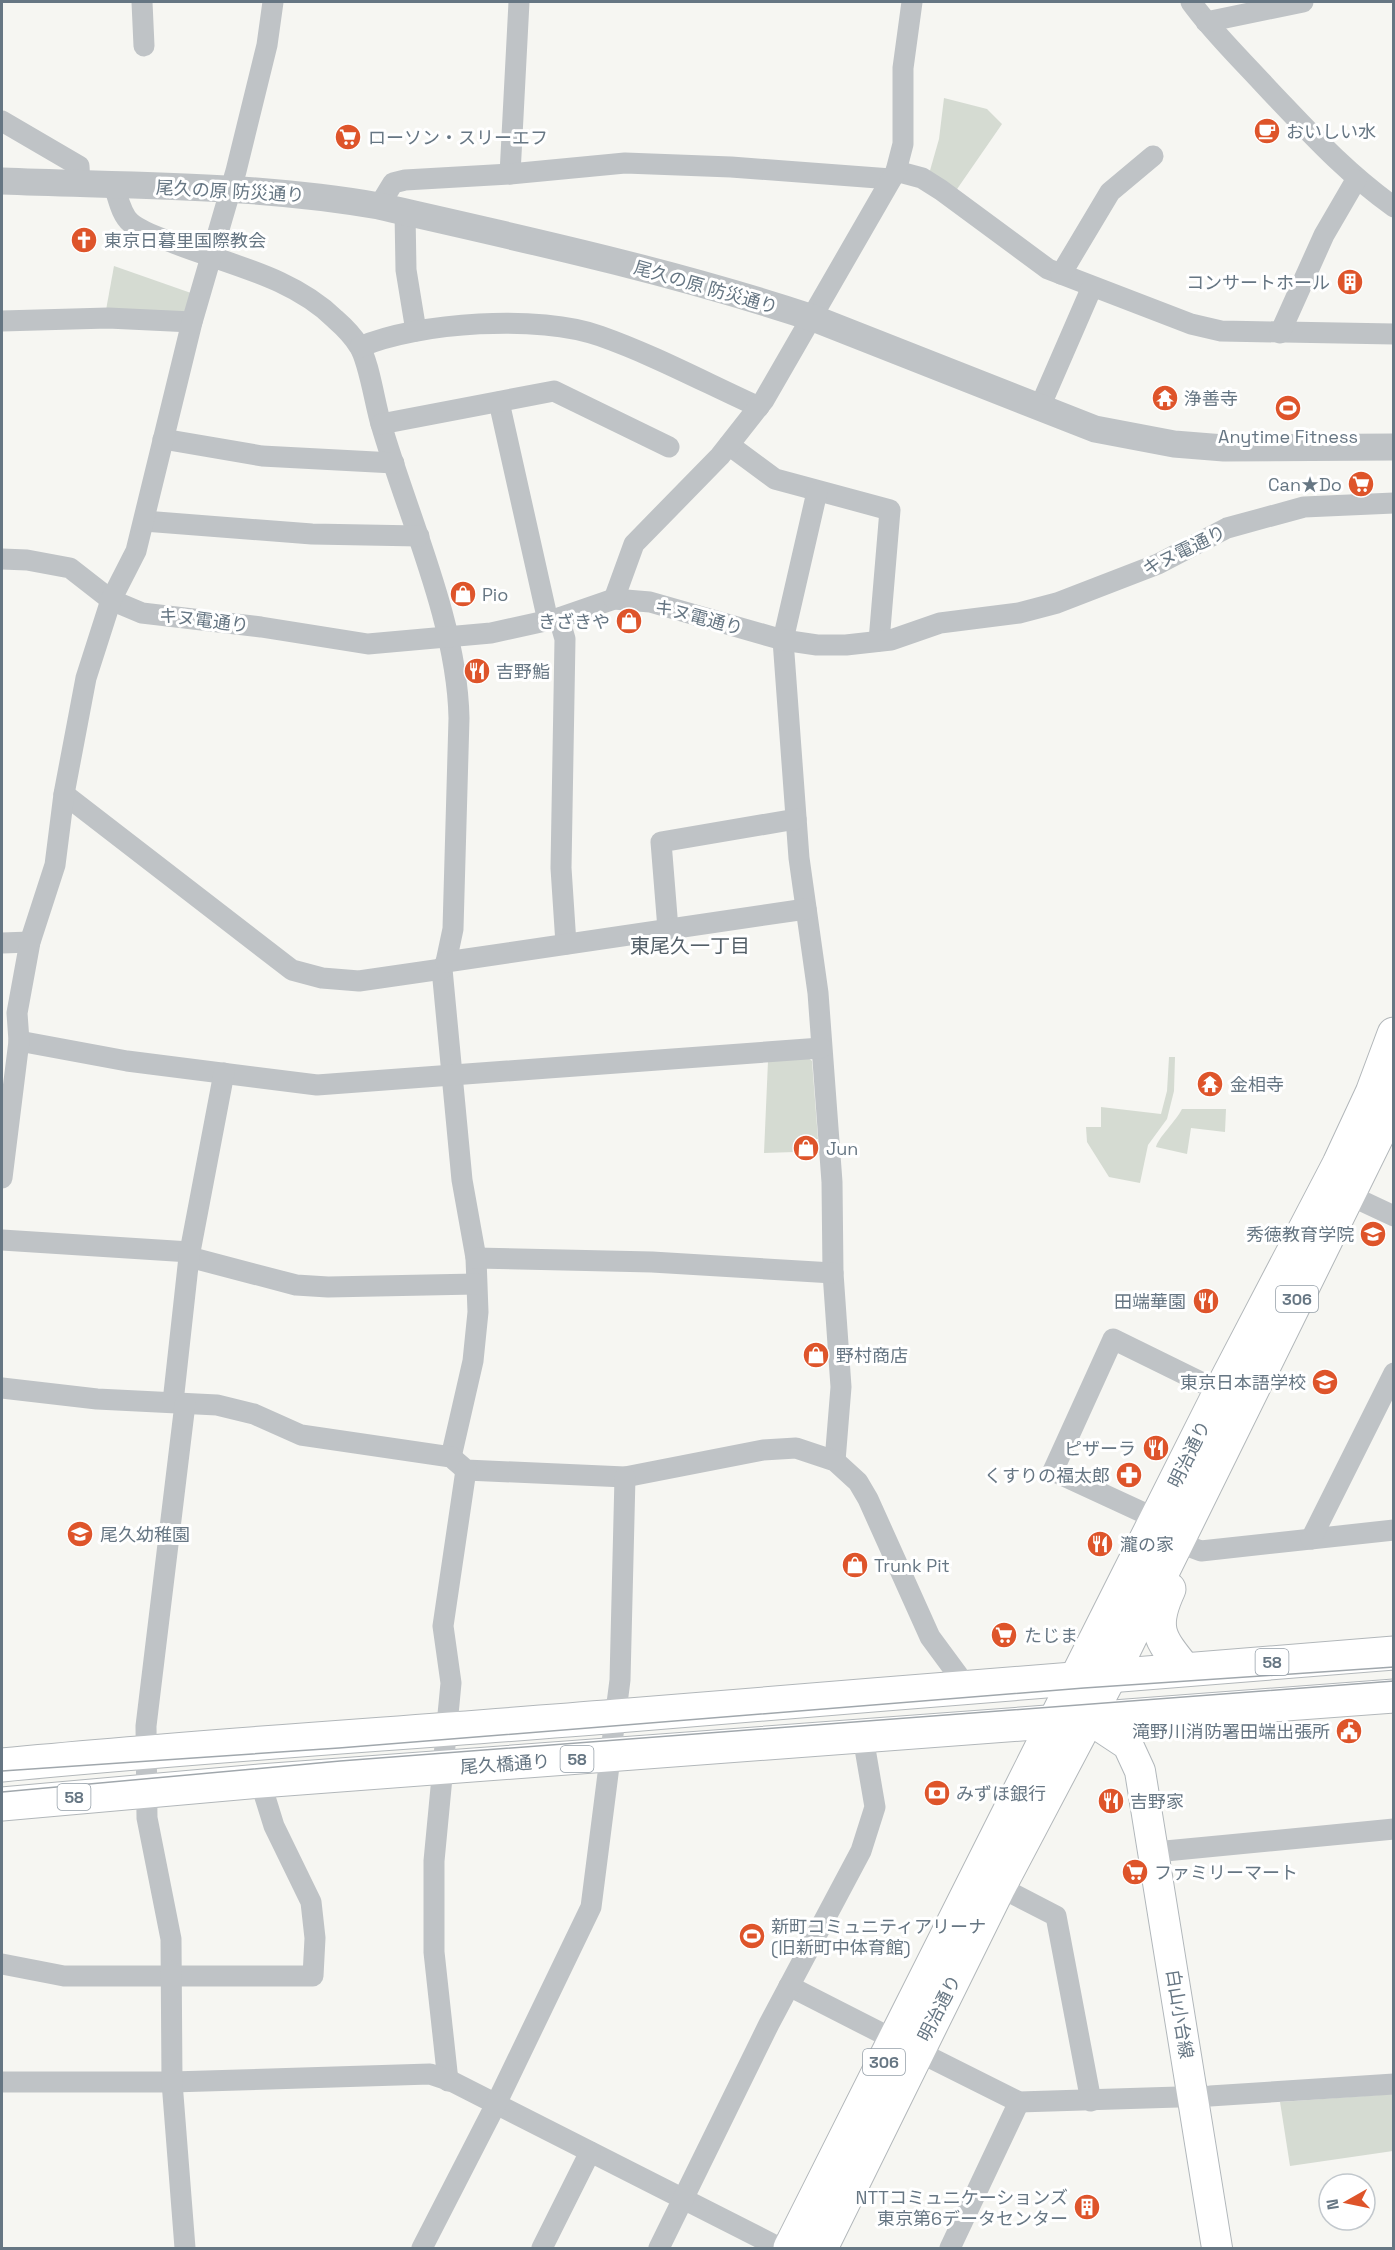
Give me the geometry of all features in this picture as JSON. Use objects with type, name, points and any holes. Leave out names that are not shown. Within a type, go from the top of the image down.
[{"type":"main road","name":"明治通り","points":[[1111,1675],[1135,1627],[1169,1537],[1372,1093],[1394,1034]]},
{"type":"main road","name":"明治通り","points":[[1233,1398],[1349,1195],[1394,1102]]},
{"type":"main road","name":"明治通り","points":[[989,1882],[1024,1786],[1072,1706],[1094,1647],[1169,1537]]},
{"type":"main road","points":[[1169,1537],[1175,1577],[1160,1614],[1158,1627],[1162,1641],[1184,1669]]},
{"type":"main road","name":"58","points":[[1111,1675],[1394,1653]]},
{"type":"main road","name":"306","points":[[1072,1706],[1111,1675]]},
{"type":"main road","name":"58","points":[[2,1765],[147,1751],[616,1716],[1015,1682],[1072,1706],[1175,1713],[1363,1699]]},
{"type":"main road","name":"明治通り","points":[[790,2248],[906,2045],[989,1882],[1061,1769],[1072,1706]]},
{"type":"main road","name":"尾久橋通り","points":[[2,1804],[260,1781],[1008,1725],[1072,1706]]},
{"type":"main road","name":"白山小台線","points":[[1072,1706],[1128,1745],[1137,1758],[1155,1852],[1217,2248]]},
{"type":"main road","name":"明治通り","points":[[821,2248],[906,2045]]},
{"type":"street","points":[[142,2],[144,46]]},
{"type":"street","points":[[2,1178],[19,1041],[17,1013],[30,942],[55,865],[64,794],[86,678],[111,600],[136,551],[192,322],[230,189],[267,45],[273,2]]},
{"type":"street","points":[[510,174],[519,2]]},
{"type":"street","points":[[614,599],[634,544],[729,445],[759,407],[813,318],[893,175],[903,144],[903,68],[912,2]]},
{"type":"street","points":[[1191,2],[1206,22],[1305,129],[1356,180],[1394,207]]},
{"type":"street","points":[[1206,22],[1303,2]]},
{"type":"street","points":[[2,121],[79,165],[80,184]]},
{"type":"street","points":[[1060,274],[1110,192],[1153,156]]},
{"type":"street","points":[[379,206],[386,190],[393,183],[625,162],[922,178],[1048,269],[1191,324],[1221,331],[1394,334]]},
{"type":"street","points":[[1280,333],[1324,235],[1356,180]]},
{"type":"street","name":"尾久の原 防災通り","points":[[2,182],[230,189],[337,199],[379,206],[661,273],[813,318],[1039,409],[1095,429],[1174,444],[1268,449],[1394,447]]},
{"type":"street","points":[[114,186],[129,221],[141,230],[210,257],[262,273],[295,290],[334,317],[360,347],[381,424],[419,536],[458,688],[453,929],[444,966],[451,1077],[462,1180],[476,1258],[478,1312],[459,1464],[443,1626],[451,1683],[434,1861],[434,1952],[448,2080]]},
{"type":"street","points":[[405,212],[406,270],[416,331]]},
{"type":"street","points":[[1039,409],[1092,286]]},
{"type":"street","points":[[2,321],[108,318],[192,322]]},
{"type":"street","points":[[360,347],[394,334],[492,324],[570,328],[599,335],[759,407]]},
{"type":"street","points":[[381,424],[554,391],[669,447]]},
{"type":"street","points":[[499,402],[554,620],[565,639],[561,868],[566,944]]},
{"type":"street","points":[[163,440],[262,456],[394,463]]},
{"type":"street","points":[[729,445],[775,479],[890,510],[879,641]]},
{"type":"street","points":[[817,492],[783,640],[796,819],[818,993],[832,1182],[833,1273],[841,1387],[835,1461]]},
{"type":"street","name":"キヌ電通り","points":[[2,559],[27,560],[70,568],[111,600],[142,613],[261,627],[368,644],[490,633],[554,620],[614,599],[650,602],[783,640],[817,645],[879,641],[940,624],[1019,614],[1057,603],[1158,564],[1227,528],[1304,507],[1394,503]]},
{"type":"street","points":[[144,521],[312,534],[419,536]]},
{"type":"street","points":[[64,794],[292,970],[322,978],[359,981],[566,944],[806,909]]},
{"type":"street","points":[[669,929],[661,842],[796,819]]},
{"type":"street","points":[[2,943],[30,942]]},
{"type":"street","points":[[19,1041],[127,1061],[317,1085],[451,1077],[821,1048]]},
{"type":"street","points":[[185,2248],[172,2082],[171,1939],[147,1818],[146,1726],[179,1403],[190,1254],[224,1074]]},
{"type":"street","points":[[1349,1195],[1394,1216]]},
{"type":"street","points":[[2,1240],[190,1254],[296,1285],[328,1287],[477,1284]]},
{"type":"street","points":[[476,1258],[652,1262],[833,1273]]},
{"type":"street","points":[[1233,1398],[1113,1340],[1053,1471],[1169,1537],[1201,1551],[1394,1530]]},
{"type":"street","points":[[1311,1539],[1394,1373]]},
{"type":"street","points":[[2,1388],[97,1399],[217,1405],[254,1414],[301,1435],[459,1464],[625,1477],[781,1448],[796,1448],[835,1461],[858,1482],[868,1499],[930,1637],[958,1675],[959,1686]]},
{"type":"street","points":[[422,2248],[496,2104],[591,1907],[620,1680],[625,1477]]},
{"type":"street","points":[[659,2248],[789,1986],[861,1851],[875,1807],[863,1737]]},
{"type":"street","points":[[2,1964],[63,1976],[312,1977],[315,1938],[310,1902],[274,1826],[260,1781]]},
{"type":"street","points":[[1155,1852],[1394,1829]]},
{"type":"street","points":[[989,1882],[1056,1916],[1091,2101]]},
{"type":"street","points":[[789,1986],[1019,2102],[1194,2097],[1394,2084]]},
{"type":"street","points":[[2,2082],[172,2082],[430,2074],[448,2080],[780,2248]]},
{"type":"street","points":[[950,2248],[1019,2102]]},
{"type":"street","points":[[542,2248],[590,2152]]},
{"type":"shaded area","points":[[944,98],[987,109],[1002,124],[955,192],[929,174],[939,139]]},
{"type":"shaded area","points":[[114,266],[191,293],[184,314],[106,310]]},
{"type":"shaded area","points":[[807,1057],[812,1061],[818,1139],[795,1140],[795,1152],[764,1153],[768,1061]]},
{"type":"shaded area","points":[[1169,1057],[1175,1057],[1174,1091],[1167,1119],[1148,1145],[1140,1183],[1109,1177],[1087,1142],[1086,1127],[1101,1127],[1101,1107],[1161,1114],[1167,1091]]},
{"type":"shaded area","points":[[1182,1109],[1226,1109],[1225,1132],[1191,1128],[1187,1154],[1156,1147]]},
{"type":"shaded area","points":[[1393,2094],[1393,2151],[1290,2166],[1280,2102]]},
{"type":"tram line","points":[[2,1771],[339,1748],[1084,1688],[1394,1667]]},
{"type":"tram line","points":[[2,1792],[340,1761],[1394,1681]]},
{"type":"place","name":"おいしい水","points":[[1267,131]]},
{"type":"place","name":"ローソン・スリーエフ","points":[[348,137]]},
{"type":"place","name":"東京日暮里国際教会","points":[[84,240]]},
{"type":"place","name":"コンサートホール","points":[[1350,282]]},
{"type":"place","name":"浄善寺","points":[[1165,398]]},
{"type":"place","name":"Anytime Fitness","points":[[1288,408]]},
{"type":"place","name":"Can★Do","points":[[1361,484]]},
{"type":"place","name":"Pio","points":[[463,594]]},
{"type":"place","name":"きざきや","points":[[629,621]]},
{"type":"place","name":"吉野鮨","points":[[477,671]]},
{"type":"place","name":"金相寺","points":[[1210,1084]]},
{"type":"place","name":"Jun","points":[[806,1148]]},
{"type":"place","name":"秀徳教育学院","points":[[1373,1234]]},
{"type":"place","name":"田端華園","points":[[1206,1301]]},
{"type":"place","name":"野村商店","points":[[816,1355]]},
{"type":"place","name":"東京日本語学校","points":[[1325,1382]]},
{"type":"place","name":"ピザーラ","points":[[1156,1448]]},
{"type":"place","name":"くすりの福太郎","points":[[1129,1475]]},
{"type":"place","name":"尾久幼稚園","points":[[80,1534]]},
{"type":"place","name":"瀧の家","points":[[1100,1544]]},
{"type":"place","name":"Trunk Pit","points":[[855,1565]]},
{"type":"place","name":"たじま","points":[[1004,1635]]},
{"type":"place","name":"滝野川消防署田端出張所","points":[[1349,1731]]},
{"type":"place","name":"みずほ銀行","points":[[937,1793]]},
{"type":"place","name":"吉野家","points":[[1111,1801]]},
{"type":"place","name":"ファミリーマート","points":[[1135,1872]]},
{"type":"place","name":"新町コミュニティアリーナ (旧新町中体育館)","points":[[752,1936]]},
{"type":"place","name":"NTTコミュニケーションズ 東京第6データセンター","points":[[1087,2207]]},
{"type":"district","name":"東尾久一丁目","points":[[690,946]]}]
